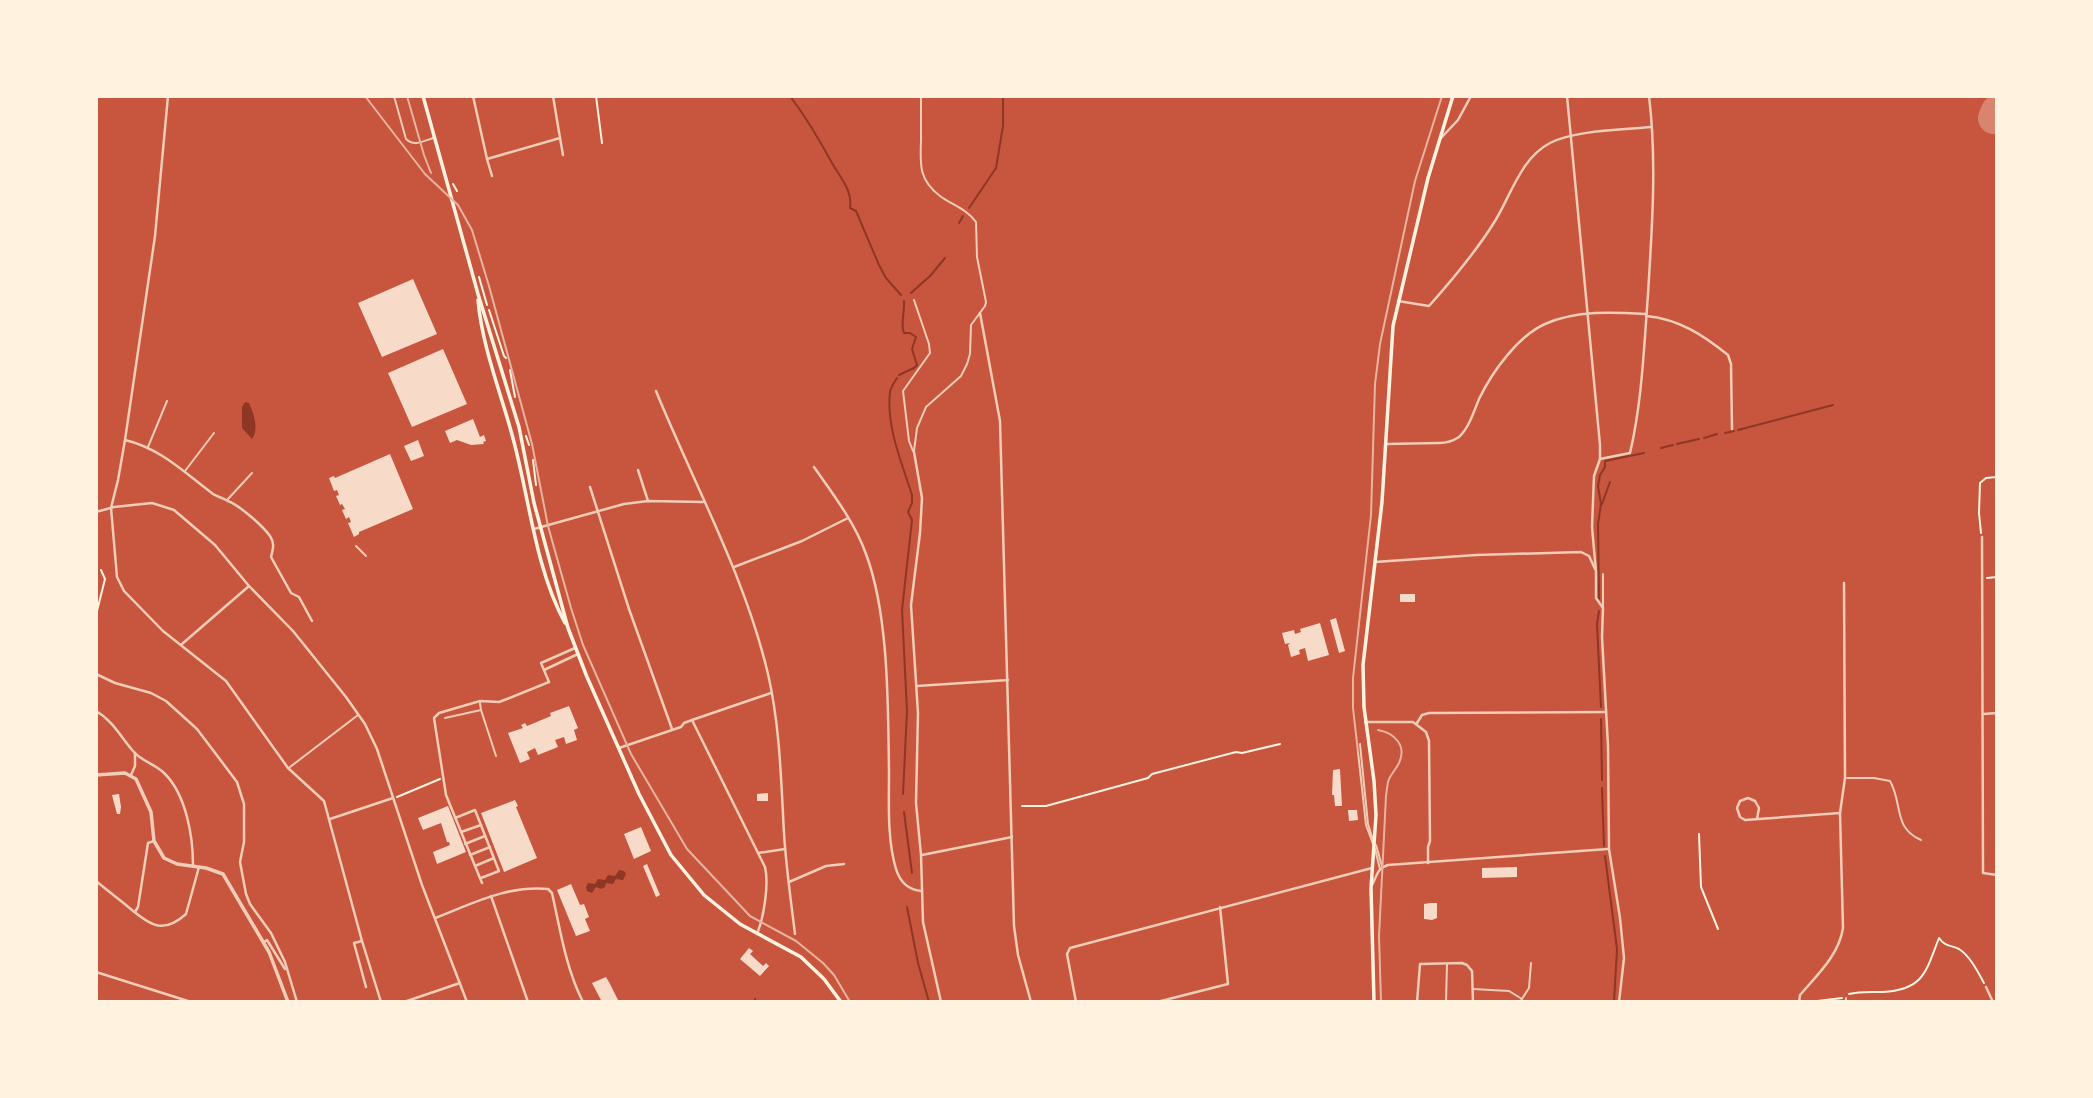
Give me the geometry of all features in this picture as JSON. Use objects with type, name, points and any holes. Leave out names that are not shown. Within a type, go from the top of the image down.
[{"type":"main road","points":[[423,96],[478,294],[519,427],[540,528],[568,628],[652,821],[681,869],[704,895],[719,909],[757,934],[801,957],[824,979],[841,1002]]},
{"type":"main road","points":[[1374,1002],[1371,888],[1374,788],[1365,722],[1363,665],[1386,444],[1393,327],[1438,140],[1453,96]]},
{"type":"main road","points":[[478,294],[488,355],[511,431],[550,589],[568,628]]},
{"type":"street","points":[[168,96],[155,236],[125,440],[111,508],[117,576],[124,591],[156,624],[226,681],[288,768],[322,798],[380,1002]]},
{"type":"street","points":[[473,96],[492,176]]},
{"type":"street","points":[[553,96],[563,155]]},
{"type":"street","points":[[1438,140],[1465,110],[1471,96]]},
{"type":"street","points":[[1567,96],[1600,459],[1594,476],[1592,527],[1596,598],[1603,608],[1609,849],[1624,958],[1619,1002]]},
{"type":"street","points":[[1600,459],[1630,453],[1642,369],[1653,190],[1649,96]]},
{"type":"street","points":[[1398,301],[1429,306],[1461,271],[1495,221],[1520,174],[1545,146],[1570,135],[1651,127]]},
{"type":"street","points":[[487,159],[560,138]]},
{"type":"street","points":[[980,313],[1000,421],[1014,926],[1018,955],[1031,1002]]},
{"type":"street","points":[[1386,444],[1447,443],[1459,437],[1491,378],[1516,346],[1548,323],[1588,314],[1618,313],[1668,319],[1692,330],[1724,352],[1730,359],[1732,429]]},
{"type":"street","points":[[656,391],[734,567],[758,637],[772,693],[779,749],[785,849],[794,934]]},
{"type":"street","points":[[125,440],[148,447],[256,521],[272,538],[274,547],[271,557],[291,593],[299,597],[312,621]]},
{"type":"street","points":[[914,452],[922,498],[911,605],[919,765],[916,803],[923,922],[941,1002]]},
{"type":"street","points":[[814,467],[848,518],[866,554],[877,597],[886,684],[893,858],[900,879],[906,886],[922,891]]},
{"type":"street","points":[[638,470],[648,501]]},
{"type":"street","points":[[590,487],[672,730]]},
{"type":"street","points":[[534,529],[648,501],[704,502]]},
{"type":"street","points":[[96,512],[152,503],[174,510],[215,545],[292,631],[359,715],[377,749],[422,885],[467,1002]]},
{"type":"street","points":[[734,567],[802,541],[848,518]]},
{"type":"street","points":[[1982,537],[1983,873],[1997,875]]},
{"type":"street","points":[[1375,562],[1442,556],[1581,552],[1589,556],[1596,572]]},
{"type":"street","points":[[1799,1001],[1800,996],[1836,951],[1842,938],[1840,813],[1845,778],[1844,583]]},
{"type":"street","points":[[181,644],[249,586]]},
{"type":"street","points":[[455,818],[475,810],[499,871],[481,881],[470,855],[466,844],[455,818],[446,795],[434,718],[439,713],[480,701],[499,702],[549,682],[541,663],[575,648]]},
{"type":"street","points":[[544,670],[578,654]]},
{"type":"street","points":[[96,674],[166,701],[197,729],[237,782],[244,804],[244,842],[240,862],[246,894],[271,933],[285,962],[297,1002]]},
{"type":"street","points":[[916,686],[1008,680]]},
{"type":"street","points":[[619,748],[772,693]]},
{"type":"street","points":[[96,711],[106,718],[135,753],[162,770],[174,784],[182,799],[189,825],[193,865]]},
{"type":"street","points":[[1417,723],[1422,715],[1429,713],[1606,712]]},
{"type":"street","points":[[1983,714],[1997,713]]},
{"type":"street","points":[[692,720],[765,867],[767,879],[757,934]]},
{"type":"street","points":[[1365,722],[1417,723],[1426,732],[1429,741],[1428,863]]},
{"type":"street","points":[[131,775],[135,765],[135,753]]},
{"type":"street","points":[[135,765],[145,761]]},
{"type":"street","points":[[96,775],[125,773],[139,783],[151,812],[154,841],[164,858],[177,864],[199,866],[223,874],[264,942],[288,1002]]},
{"type":"street","points":[[330,819],[394,798]]},
{"type":"street","points":[[1757,819],[1759,808],[1755,801],[1748,798],[1740,801],[1737,808],[1740,817],[1745,820],[1840,813]]},
{"type":"street","points":[[461,832],[481,825]]},
{"type":"street","points":[[466,844],[485,836]]},
{"type":"street","points":[[921,855],[1012,837]]},
{"type":"street","points":[[135,912],[148,843],[154,841]]},
{"type":"street","points":[[470,855],[489,847]]},
{"type":"street","points":[[758,853],[785,849]]},
{"type":"street","points":[[1371,888],[1381,868],[1609,849]]},
{"type":"street","points":[[475,866],[494,858]]},
{"type":"street","points":[[789,882],[826,866],[844,864]]},
{"type":"street","points":[[96,881],[144,921],[154,925],[170,924],[186,914],[199,866]]},
{"type":"street","points":[[1076,1002],[1067,954],[1070,948],[1372,868]]},
{"type":"street","points":[[435,918],[515,889],[550,891],[583,1002]]},
{"type":"street","points":[[491,896],[528,1002]]},
{"type":"street","points":[[1157,1002],[1228,984],[1220,907]]},
{"type":"street","points":[[264,942],[267,940],[287,972]]},
{"type":"street","points":[[362,941],[354,943],[366,987]]},
{"type":"street","points":[[1417,1002],[1420,964],[1464,964],[1470,968],[1473,974],[1472,1002]]},
{"type":"street","points":[[96,972],[191,1002]]},
{"type":"street","points":[[404,1002],[460,984]]},
{"type":"street","points":[[1986,987],[1993,1002]]},
{"type":"lane","points":[[394,96],[406,139],[414,144],[434,138]]},
{"type":"lane","points":[[914,452],[917,428],[926,407],[961,376],[967,364],[971,325],[986,302],[977,257],[975,222],[963,209],[929,187],[920,166],[921,96]]},
{"type":"lane","points":[[914,300],[930,348],[927,360],[903,391],[909,440],[914,452]]},
{"type":"lane","points":[[148,447],[167,401]]},
{"type":"lane","points":[[185,471],[214,433]]},
{"type":"lane","points":[[227,500],[252,473]]},
{"type":"lane","points":[[356,546],[366,556]]},
{"type":"lane","points":[[1603,608],[1604,574]]},
{"type":"lane","points":[[480,701],[496,757]]},
{"type":"lane","points":[[445,718],[481,710]]},
{"type":"lane","points":[[288,768],[359,715]]},
{"type":"lane","points":[[1360,744],[1368,824],[1381,868]]},
{"type":"lane","points":[[1358,752],[1366,825],[1374,843]]},
{"type":"lane","points":[[1845,778],[1890,781],[1895,789],[1904,829],[1921,840]]},
{"type":"lane","points":[[1473,989],[1509,991],[1521,1000],[1529,988],[1531,963]]},
{"type":"lane","points":[[1446,1002],[1447,964]]},
{"type":"path","points":[[596,96],[602,143]]},
{"type":"path","points":[[476,269],[506,358]]},
{"type":"path","points":[[1982,537],[1979,513],[1980,483],[1986,478],[1997,477]]},
{"type":"path","points":[[96,615],[105,579],[101,570]]},
{"type":"path","points":[[1982,579],[1997,577]]},
{"type":"path","points":[[1022,806],[1046,806],[1148,779],[1152,774],[1162,771],[1280,744]]},
{"type":"path","points":[[394,798],[444,776]]},
{"type":"path","points":[[1699,834],[1701,887],[1718,929]]},
{"type":"path","points":[[1810,1002],[1846,1000],[1849,994],[1896,991],[1913,986],[1924,974],[1939,938],[1947,946],[1966,955],[1986,987]]},
{"type":"shaded area","points":[[245,402],[249,403],[255,421],[252,439],[242,428],[242,407]]},
{"type":"shaded area","points":[[619,870],[626,874],[623,880],[616,879],[613,884],[606,883],[601,889],[596,887],[592,893],[587,891],[588,883],[595,884],[598,879],[605,880],[608,875],[615,876]]},
{"type":"building","points":[[413,279],[437,334],[382,357],[358,303]]},
{"type":"building","points":[[443,349],[467,404],[412,427],[388,373]]},
{"type":"building","points":[[473,419],[480,437],[484,435],[484,444],[471,445],[457,440],[450,443],[445,431]]},
{"type":"building","points":[[418,440],[424,456],[411,461],[404,446]]},
{"type":"building","points":[[390,454],[413,509],[359,532],[354,537],[348,523],[351,522],[349,517],[346,519],[342,510],[345,509],[340,505],[336,496],[339,495],[337,490],[334,491],[329,478],[335,478]]},
{"type":"building","points":[[1400,594],[1415,594],[1415,602],[1400,602]]},
{"type":"building","points":[[1336,618],[1345,651],[1339,653],[1330,620]]},
{"type":"building","points":[[1320,623],[1329,655],[1308,661],[1305,648],[1299,650],[1300,654],[1291,657],[1288,645],[1290,643],[1285,644],[1282,633],[1294,630],[1295,634],[1301,632],[1300,629]]},
{"type":"building","points":[[569,706],[578,728],[574,730],[577,740],[566,744],[564,737],[555,740],[558,747],[538,755],[535,748],[527,752],[530,759],[520,763],[508,733],[523,728],[521,725],[525,723],[527,726]]},
{"type":"building","points":[[1340,769],[1342,806],[1335,806],[1332,795],[1333,770]]},
{"type":"building","points":[[768,793],[768,801],[757,801],[757,794]]},
{"type":"building","points":[[119,794],[121,807],[120,814],[117,814],[112,795]]},
{"type":"building","points":[[515,800],[537,858],[504,872],[481,813]]},
{"type":"building","points":[[448,806],[466,852],[437,864],[433,852],[450,845],[449,842],[441,823],[423,830],[418,818]]},
{"type":"building","points":[[1348,810],[1357,810],[1358,820],[1349,821]]},
{"type":"building","points":[[641,827],[651,851],[634,859],[624,834]]},
{"type":"building","points":[[647,864],[660,895],[656,897],[643,866]]},
{"type":"building","points":[[1517,867],[1517,877],[1482,878],[1482,868]]},
{"type":"building","points":[[571,884],[580,905],[584,904],[589,917],[585,919],[590,931],[576,936],[557,890]]},
{"type":"building","points":[[1437,903],[1437,918],[1432,920],[1424,919],[1424,904]]},
{"type":"building","points":[[749,948],[753,951],[750,954],[763,966],[766,963],[769,966],[760,976],[740,959]]},
{"type":"building","points":[[606,977],[619,1002],[602,1002],[592,983]]},
{"type":"waterway","points":[[790,96],[845,184],[850,196],[850,208],[856,211],[886,278],[901,295]]},
{"type":"waterway","points":[[969,208],[996,168],[1003,126],[1003,96]]},
{"type":"waterway","points":[[959,223],[963,216]]},
{"type":"waterway","points":[[911,293],[945,258]]},
{"type":"waterway","points":[[899,375],[917,365],[912,349],[916,337],[904,333],[903,329],[904,301]]},
{"type":"waterway","points":[[897,378],[890,392],[890,418],[912,495],[908,512],[912,520],[902,610],[907,711],[903,794]]},
{"type":"waterway","points":[[1738,430],[1833,405]]},
{"type":"waterway","points":[[1725,433],[1734,431]]},
{"type":"waterway","points":[[1704,438],[1717,434]]},
{"type":"waterway","points":[[1677,444],[1699,439]]},
{"type":"waterway","points":[[1661,448],[1673,445]]},
{"type":"waterway","points":[[1599,599],[1600,475],[1605,461],[1644,453]]},
{"type":"waterway","points":[[1602,504],[1610,482]]},
{"type":"waterway","points":[[1599,611],[1597,624],[1601,707]]},
{"type":"waterway","points":[[1601,719],[1602,780]]},
{"type":"waterway","points":[[1602,788],[1604,846]]},
{"type":"waterway","points":[[904,812],[912,873]]},
{"type":"waterway","points":[[1605,856],[1617,949],[1614,1002]]},
{"type":"waterway","points":[[907,907],[929,1002]]},
{"type":"runway","points":[[1994,118],[1997,111]]},
{"type":"tram line","points":[[365,96],[425,174],[458,205],[472,230],[532,444],[548,526],[571,608],[583,645],[631,754],[687,849],[750,916],[796,941],[823,963],[834,975],[850,1002]]},
{"type":"tram line","points":[[407,96],[431,173]]},
{"type":"tram line","points":[[1358,752],[1353,678],[1371,515],[1375,384],[1380,344],[1415,181],[1442,96]]},
{"type":"tram line","points":[[1378,730],[1394,737],[1401,751],[1399,763],[1388,781],[1386,796],[1379,936],[1381,1002]]}]
